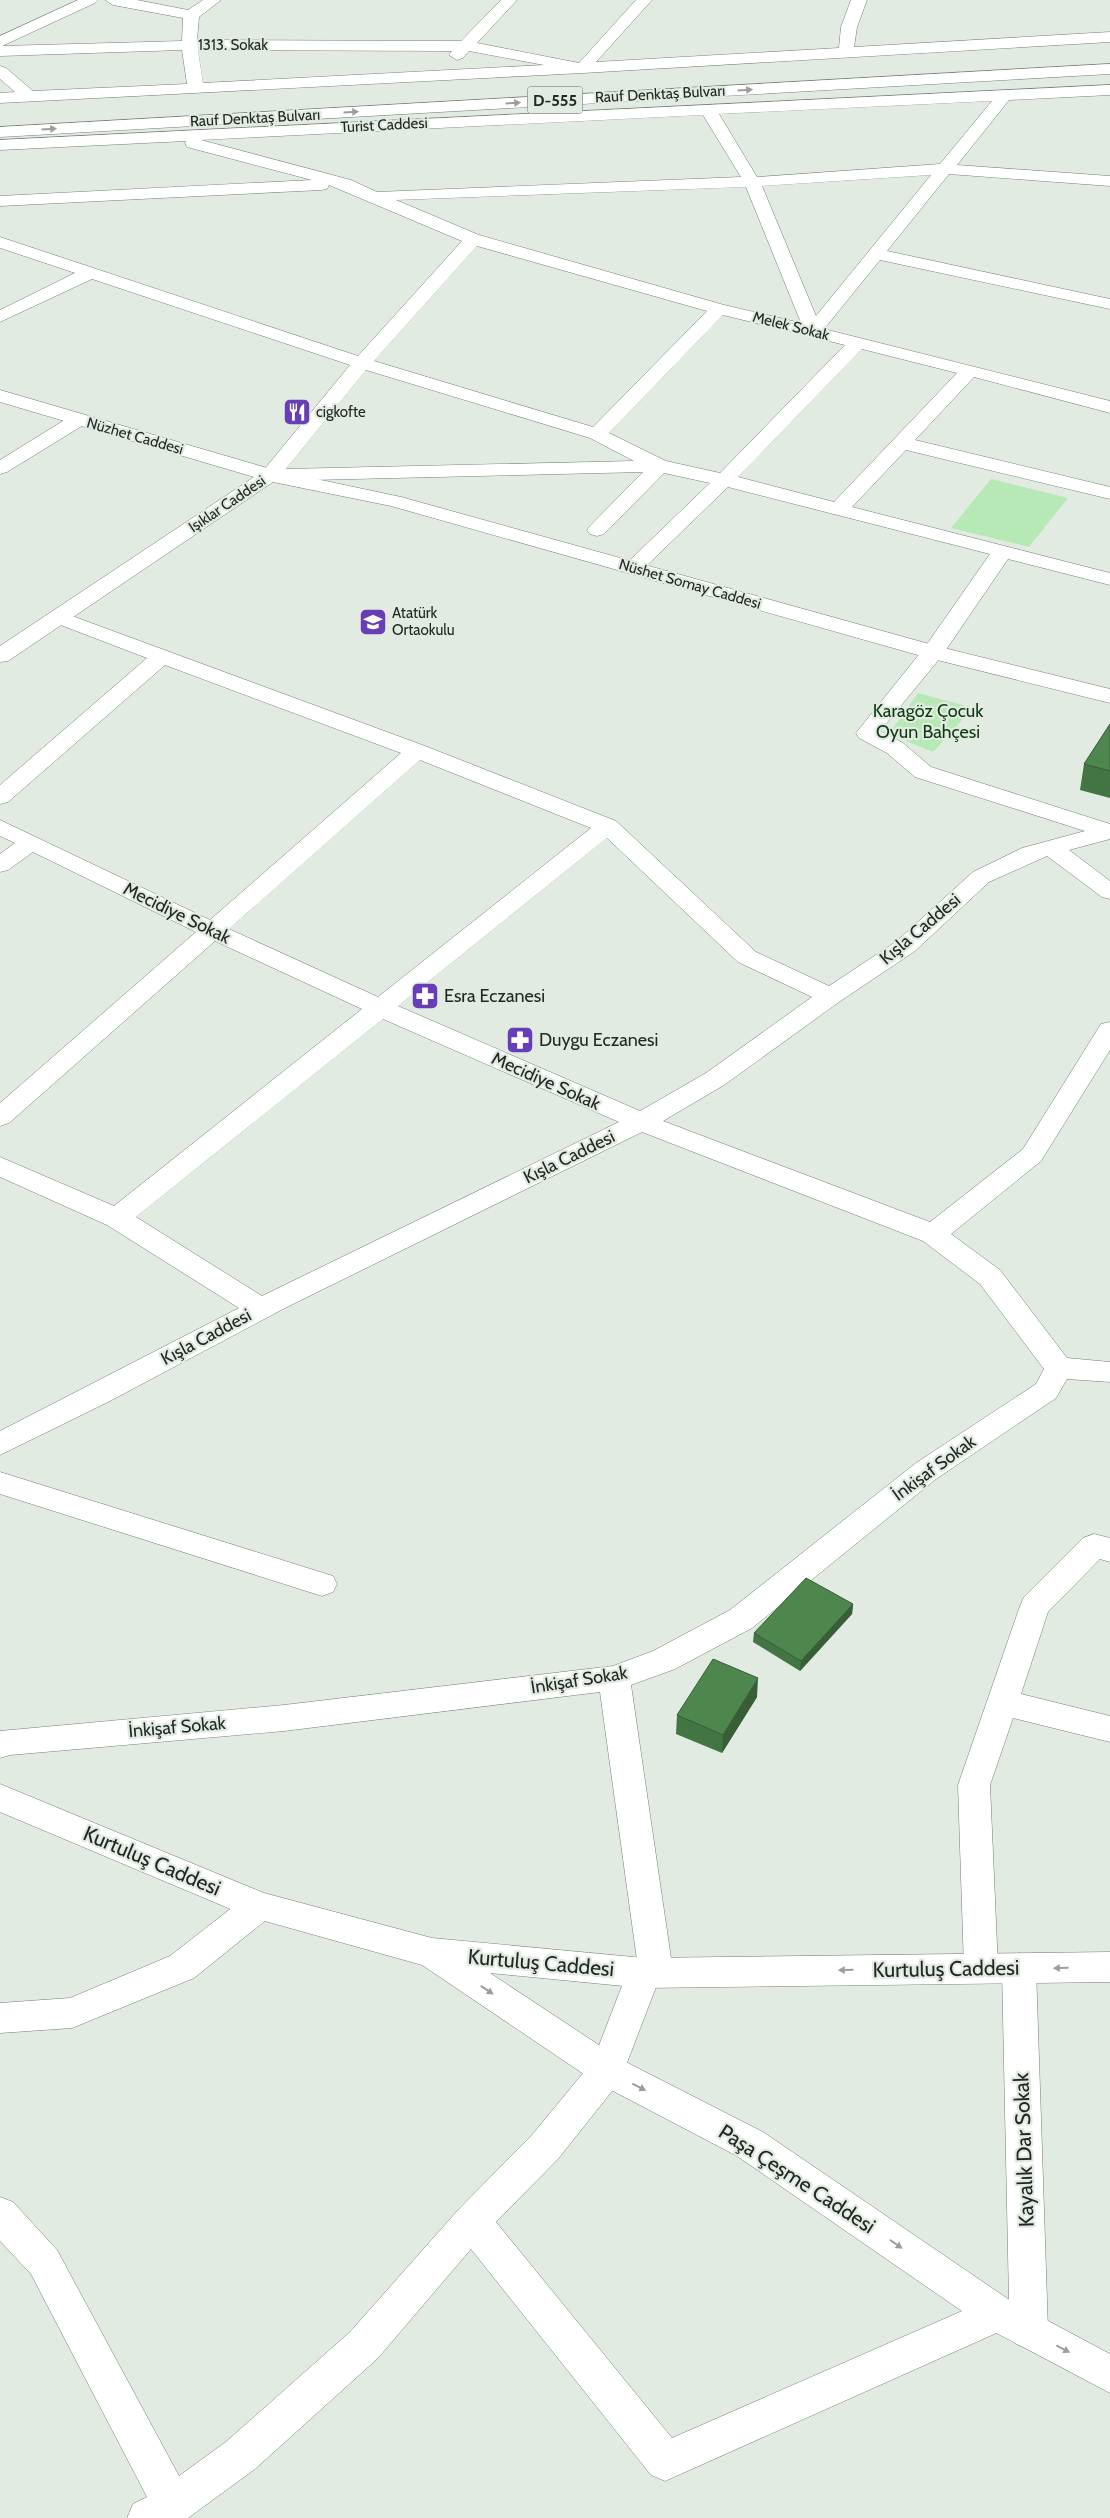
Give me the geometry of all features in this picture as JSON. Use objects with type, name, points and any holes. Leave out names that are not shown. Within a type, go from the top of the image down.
[{"type":"main road","points":[[0,42],[90,0]]},
{"type":"main road","points":[[113,0],[191,15],[213,0]]},
{"type":"main road","points":[[439,75],[509,0]]},
{"type":"main road","points":[[583,68],[644,0]]},
{"type":"main road","points":[[846,53],[849,27],[859,0]]},
{"type":"main road","points":[[191,15],[189,45],[196,87]]},
{"type":"main road","name":"Rauf Denktaş Bulvarı","points":[[0,98],[846,53],[1110,41]]},
{"type":"main road","name":"Rauf Denktaş Bulvarı","points":[[452,90],[1110,41]]},
{"type":"main road","name":"1313. Sokak","points":[[0,51],[189,45],[466,46],[583,68]]},
{"type":"main road","name":"Rauf Denktaş Bulvarı","points":[[0,132],[1110,69]]},
{"type":"main road","points":[[0,71],[28,96]]},
{"type":"main road","name":"Turist Caddesi","points":[[0,145],[1110,90]]},
{"type":"main road","points":[[708,110],[752,182],[813,331],[878,254],[1004,96]]},
{"type":"main road","name":"Rauf Denktaş Bulvarı","points":[[241,102],[261,101]]},
{"type":"main road","name":"Rauf Denktaş Bulvarı","points":[[134,109],[183,106]]},
{"type":"main road","points":[[85,111],[104,110]]},
{"type":"main road","name":"Melek Sokak","points":[[168,136],[345,184],[473,239],[718,309],[970,370],[1110,407]]},
{"type":"main road","points":[[376,196],[752,182],[945,168],[1110,181]]},
{"type":"main road","points":[[0,201],[345,184]]},
{"type":"main road","name":"Işıklar Caddesi","points":[[0,656],[270,475],[362,363],[473,239]]},
{"type":"main road","points":[[0,242],[362,363],[597,434],[660,466]]},
{"type":"main road","points":[[878,254],[1110,304]]},
{"type":"main road","points":[[0,317],[91,272]]},
{"type":"main road","points":[[597,434],[718,309]]},
{"type":"main road","points":[[633,568],[724,480],[858,343]]},
{"type":"main road","points":[[838,510],[970,370]]},
{"type":"main road","name":"Nüzhet Caddesi","points":[[0,396],[270,475]]},
{"type":"main road","points":[[0,468],[78,420]]},
{"type":"main road","points":[[902,443],[1110,493]]},
{"type":"main road","points":[[597,530],[660,466]]},
{"type":"main road","points":[[270,475],[660,466],[724,480],[1110,579]]},
{"type":"main road","name":"Nüshet Somay Caddesi","points":[[270,475],[394,501],[933,652],[1110,696]]},
{"type":"main road","points":[[1002,552],[933,652],[867,733],[895,748],[924,772],[1110,832]]},
{"type":"main road","points":[[58,617],[417,751],[608,826],[747,957],[830,996]]},
{"type":"main road","points":[[0,797],[162,656]]},
{"type":"main road","points":[[0,1117],[417,751]]},
{"type":"main road","points":[[117,1218],[608,826]]},
{"type":"main road","name":"Mecidiye Sokak","points":[[0,827],[212,931],[378,1008],[641,1122],[933,1234],[990,1277],[1059,1368]]},
{"type":"main road","name":"Kışla Caddesi","points":[[0,1444],[98,1395],[261,1308],[641,1122],[716,1079],[830,996],[906,946],[981,878],[1030,853],[1110,832]]},
{"type":"main road","points":[[0,865],[31,842]]},
{"type":"main road","points":[[1051,848],[1110,892]]},
{"type":"main road","points":[[933,1234],[1032,1155],[1110,1030]]},
{"type":"main road","points":[[0,1166],[117,1218],[261,1308]]},
{"type":"main road","points":[[1059,1368],[1110,1372]]},
{"type":"main road","name":"İnkişaf Sokak","points":[[0,1745],[6,1742],[284,1718],[614,1678],[664,1660],[741,1619],[926,1471],[1046,1391],[1059,1368]]},
{"type":"main road","points":[[0,1483],[322,1584]]},
{"type":"main road","points":[[981,1968],[974,1786],[1035,1606],[1094,1546],[1110,1550]]},
{"type":"main road","points":[[0,2214],[44,2262],[160,2511],[241,2455],[364,2345],[472,2221],[546,2147],[607,2070],[650,1972],[614,1678]]},
{"type":"main road","points":[[1002,1702],[1110,1729]]},
{"type":"main road","name":"Kurtuluş Caddesi","points":[[0,1798],[259,1906],[432,1954],[650,1972],[1110,1967]]},
{"type":"main road","points":[[0,2018],[72,2013],[182,1967],[259,1906]]},
{"type":"main road","name":"Paşa Çeşme Caddesi","points":[[432,1954],[607,2070],[750,2144],[1014,2323],[1110,2374]]},
{"type":"main road","name":"Kayalık Dar Sokak","points":[[1014,2323],[1019,1968]]},
{"type":"main road","points":[[472,2221],[665,2461],[1014,2323]]},
{"type":"green space","points":[[991,479],[1068,498],[1029,547],[951,528]]},
{"type":"green space","name":"Karagöz Çocuk Oyun Bahçesi","points":[[918,693],[973,708],[933,752],[889,734]]},
{"type":"building","points":[[1110,724],[1110,771],[1084,764]]},
{"type":"building","points":[[806,1578],[853,1604],[801,1661],[754,1633]]},
{"type":"building","points":[[713,1659],[758,1678],[723,1735],[677,1715]]},
{"type":"place","name":"cigkofte","points":[[297,412]]},
{"type":"place","name":"Atatürk Ortaokulu","points":[[373,622]]},
{"type":"place","name":"Esra Eczanesi","points":[[425,996]]},
{"type":"place","name":"Duygu Eczanesi","points":[[520,1040]]}]
